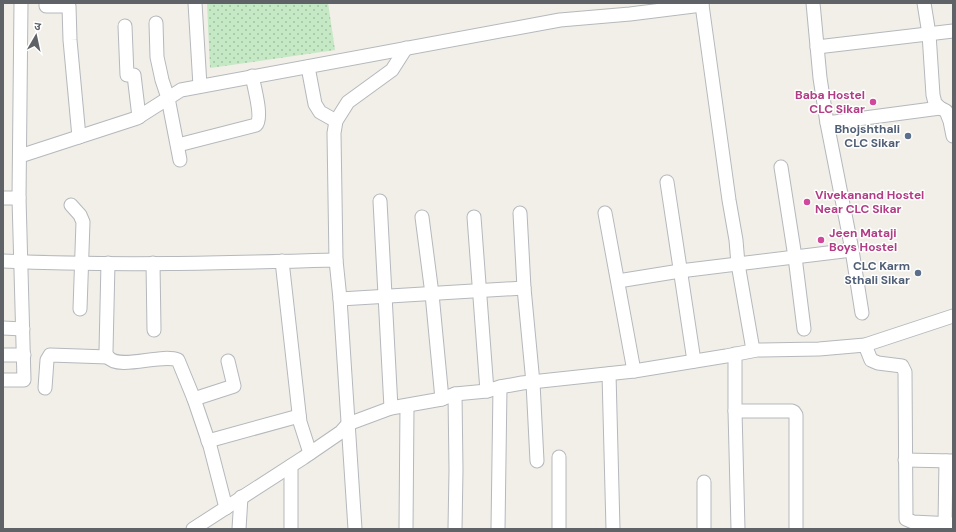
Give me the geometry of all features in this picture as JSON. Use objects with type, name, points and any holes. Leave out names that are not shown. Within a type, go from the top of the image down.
[{"type":"street","points":[[3,380],[24,380],[19,198],[21,3]]},
{"type":"street","points":[[46,3],[46,6],[69,6],[70,40],[79,137]]},
{"type":"street","points":[[195,3],[200,86]]},
{"type":"street","points":[[813,3],[827,123],[852,250],[862,313]]},
{"type":"street","points":[[924,3],[929,34],[933,94],[935,102],[940,108],[946,111],[953,136]]},
{"type":"street","points":[[20,156],[139,117],[181,90],[560,20],[630,14],[701,4],[728,200],[736,240],[738,264],[753,350]]},
{"type":"street","points":[[156,23],[157,57],[168,98],[180,160]]},
{"type":"street","points":[[125,26],[127,75],[134,75],[139,117]]},
{"type":"street","points":[[817,47],[953,31]]},
{"type":"street","points":[[355,529],[340,299],[336,260],[334,133],[336,121],[348,102],[392,70],[406,48]]},
{"type":"street","points":[[308,67],[315,104],[320,112],[336,121]]},
{"type":"street","points":[[178,145],[256,126],[259,123],[260,116],[252,76]]},
{"type":"street","points":[[827,123],[940,108]]},
{"type":"street","points":[[781,167],[795,257],[804,329]]},
{"type":"street","points":[[667,182],[694,361]]},
{"type":"street","points":[[3,198],[19,198]]},
{"type":"street","points":[[380,201],[391,408]]},
{"type":"street","points":[[70,205],[80,215],[83,222],[80,310]]},
{"type":"street","points":[[605,212],[634,371]]},
{"type":"street","points":[[520,213],[524,288],[533,383],[537,461]]},
{"type":"street","points":[[422,217],[432,294],[442,400]]},
{"type":"street","points":[[474,217],[480,291],[494,389],[498,529]]},
{"type":"street","points":[[618,281],[680,271],[852,250]]},
{"type":"street","points":[[3,261],[82,263],[250,263],[336,260]]},
{"type":"street","points":[[282,261],[299,416],[310,453]]},
{"type":"street","points":[[108,263],[106,351],[108,357]]},
{"type":"street","points":[[153,263],[154,330]]},
{"type":"street","points":[[340,299],[524,288]]},
{"type":"street","points":[[193,529],[291,466],[341,432],[348,424],[391,408],[442,400],[455,394],[634,371],[753,350],[819,349],[865,345],[953,316]]},
{"type":"street","points":[[3,328],[23,328]]},
{"type":"street","points":[[865,345],[870,358],[874,362],[904,367],[905,372],[905,460],[906,519],[913,522],[949,524],[950,461],[905,460]]},
{"type":"street","points":[[735,354],[738,529]]},
{"type":"street","points":[[3,355],[24,355]]},
{"type":"street","points":[[45,388],[47,360],[50,355],[108,357],[114,361],[125,363],[170,358],[178,360],[194,399],[208,441],[226,508]]},
{"type":"street","points":[[194,399],[234,386],[228,361]]},
{"type":"street","points":[[609,374],[613,529]]},
{"type":"street","points":[[455,394],[455,529]]},
{"type":"street","points":[[406,529],[407,406]]},
{"type":"street","points":[[735,411],[792,411],[796,415],[796,529]]},
{"type":"street","points":[[208,441],[299,416]]},
{"type":"street","points":[[559,457],[559,529]]},
{"type":"street","points":[[291,466],[291,529]]},
{"type":"street","points":[[704,482],[704,529]]},
{"type":"street","points":[[239,529],[241,497]]},
{"type":"green space","points":[[207,3],[328,3],[335,50],[210,68]]},
{"type":"place","name":"Baba Hostel CLC Sikar","points":[[873,102]]},
{"type":"place","name":"Bhojshthali CLC Sikar","points":[[908,136]]},
{"type":"place","name":"Vivekanand Hostel Near CLC Sikar","points":[[807,202]]},
{"type":"place","name":"Jeen Mataji Boys Hostel","points":[[821,240]]},
{"type":"place","name":"CLC Karm Sthali Sikar","points":[[918,273]]}]
